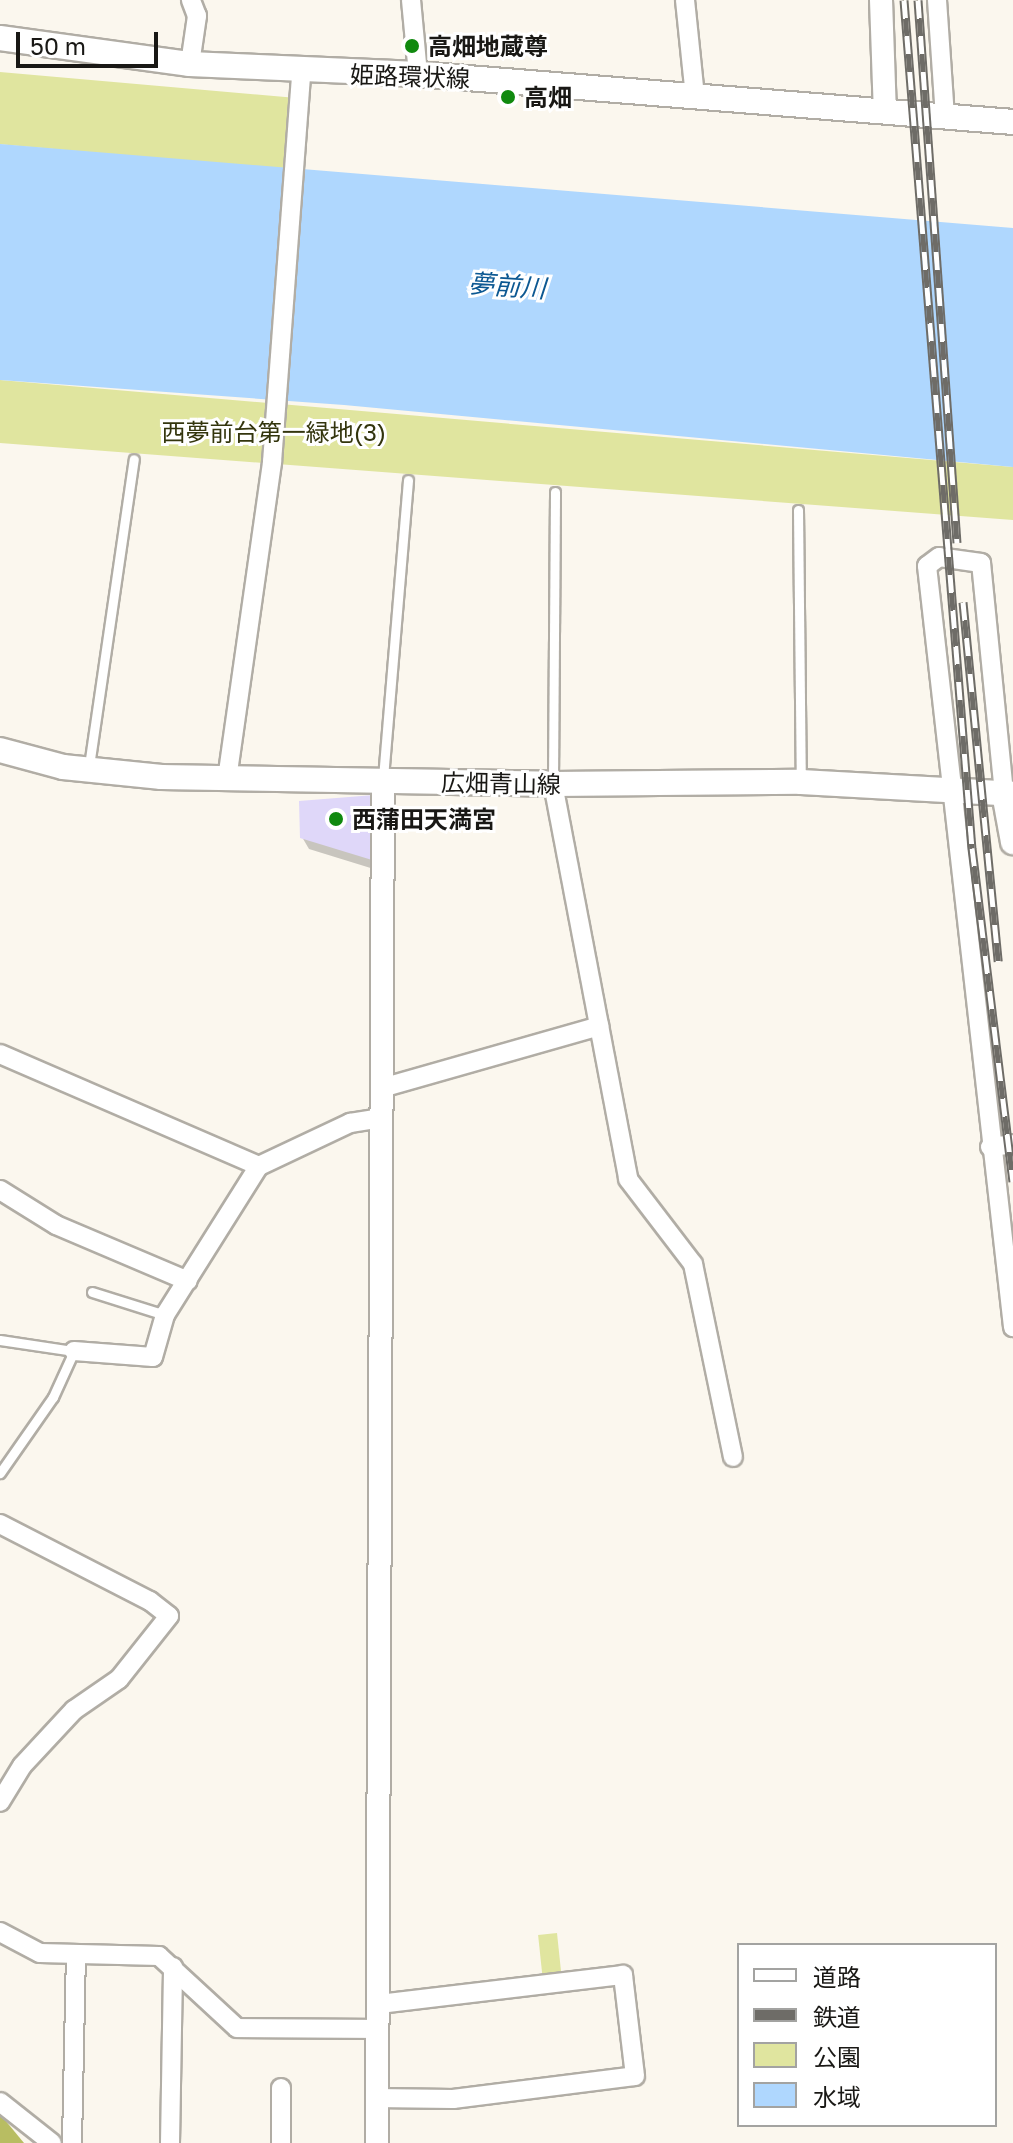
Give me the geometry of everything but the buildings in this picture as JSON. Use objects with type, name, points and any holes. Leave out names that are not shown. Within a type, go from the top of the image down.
[{"type":"main road","name":"姫路環状線","points":[[0,38],[190,64],[301,73],[418,74],[1013,122]]},
{"type":"main road","name":"広畑青山線","points":[[0,750],[89,770],[227,779],[553,784],[801,782],[1008,794]]},
{"type":"main road","points":[[1008,794],[1013,842]]},
{"type":"street","points":[[190,64],[197,16],[191,0]]},
{"type":"street","points":[[411,0],[418,74]]},
{"type":"street","points":[[685,0],[695,97]]},
{"type":"street","points":[[881,0],[885,112]]},
{"type":"street","points":[[937,0],[945,117]]},
{"type":"street","points":[[227,779],[272,462],[301,73]]},
{"type":"street","points":[[1008,794],[981,563],[939,557],[927,566],[949,790],[1013,1327]]},
{"type":"street","points":[[377,2143],[375,2029],[378,2004],[383,781]]},
{"type":"street","points":[[553,784],[628,1179],[693,1264],[733,1457]]},
{"type":"street","points":[[382,1088],[599,1026]]},
{"type":"street","points":[[0,1054],[259,1166]]},
{"type":"street","points":[[74,1351],[153,1357],[165,1315],[259,1166],[350,1123],[382,1118]]},
{"type":"street","points":[[990,1147],[1013,1144]]},
{"type":"street","points":[[0,1190],[56,1225],[188,1281]]},
{"type":"street","points":[[0,1524],[150,1601],[169,1616],[119,1679],[74,1710],[22,1766],[1,1798]]},
{"type":"street","points":[[0,1932],[40,1953],[76,1957],[159,1956],[237,2028],[375,2029]]},
{"type":"street","points":[[72,2143],[76,1957]]},
{"type":"street","points":[[170,2143],[173,1967]]},
{"type":"street","points":[[375,2098],[453,2099],[635,2076],[623,1975],[378,2004]]},
{"type":"street","points":[[281,2088],[281,2143]]},
{"type":"street","points":[[0,2102],[52,2143]]},
{"type":"lane","points":[[89,770],[134,459]]},
{"type":"lane","points":[[383,781],[408,480]]},
{"type":"lane","points":[[553,784],[555,492]]},
{"type":"lane","points":[[798,510],[801,782]]},
{"type":"lane","points":[[92,1292],[165,1315]]},
{"type":"lane","points":[[0,1340],[74,1351],[53,1397],[0,1473]]},
{"type":"green space","points":[[0,72],[291,97],[285,169],[0,144]]},
{"type":"green space","name":"西夢前台第一緑地(3)","points":[[0,380],[1013,467],[1013,520],[0,443]]},
{"type":"green space","points":[[557,1933],[561,1972],[542,1974],[538,1935]]},
{"type":"green space","points":[[0,2114],[24,2143],[0,2143]]},
{"type":"water","name":"夢前川","points":[[0,144],[1013,228],[1013,467],[344,405],[0,380]]},
{"type":"railway","points":[[904,0],[972,848],[1013,1181]]},
{"type":"railway","points":[[918,0],[957,543]]},
{"type":"railway","points":[[963,602],[998,961]]},
{"type":"place","name":"高畑地蔵尊","points":[[412,46]]},
{"type":"place","name":"高畑","points":[[508,97]]},
{"type":"place","name":"西蒲田天満宮","points":[[336,819]]}]
